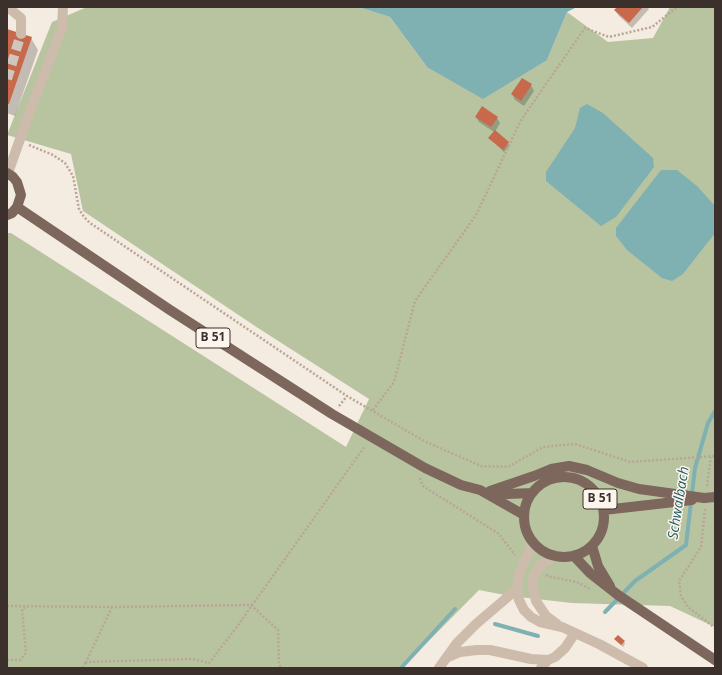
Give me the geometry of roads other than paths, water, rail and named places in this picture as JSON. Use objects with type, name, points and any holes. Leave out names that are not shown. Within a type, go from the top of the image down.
[{"type":"main road","points":[[7,173],[17,182],[20,188],[20,201],[12,213],[7,215]]},
{"type":"main road","name":"B 51","points":[[17,207],[170,310],[332,414],[371,438],[445,478],[485,491],[508,494],[532,493],[541,484],[554,478],[573,478],[580,480],[591,487],[600,497],[604,510],[604,523],[600,536],[592,546],[584,552],[563,558],[553,556]]},
{"type":"main road","name":"B 51","points":[[485,491],[534,476],[551,469],[569,466],[587,470],[625,485],[674,498]]},
{"type":"main road","name":"B 51","points":[[485,491],[524,515]]},
{"type":"main road","points":[[532,493],[526,504],[524,515],[528,535],[542,551],[553,556]]},
{"type":"main road","name":"B 51","points":[[604,510],[674,498],[708,499]]},
{"type":"main road","points":[[592,546],[598,566],[613,591]]},
{"type":"main road","points":[[574,556],[590,573],[613,591],[715,660]]},
{"type":"street","points":[[7,173],[62,28],[63,7]]},
{"type":"street","points":[[7,8],[21,18],[21,34]]},
{"type":"street","points":[[534,543],[519,575],[517,589],[519,600],[524,610],[531,617],[540,622],[562,627],[576,633],[643,668]]},
{"type":"street","points":[[553,556],[540,566],[532,583],[536,601],[546,616],[562,627]]},
{"type":"street","points":[[439,668],[457,642],[517,589]]},
{"type":"street","points":[[446,658],[460,652],[490,650],[531,659],[544,664],[565,648],[576,633]]},
{"type":"water","points":[[358,7],[577,7],[567,12],[547,60],[483,99],[427,67],[390,17]]},
{"type":"water","points":[[587,104],[603,113],[653,158],[654,167],[616,217],[601,226],[546,181],[546,172],[575,128],[580,108]]},
{"type":"water","points":[[661,170],[677,170],[698,187],[715,206],[715,233],[683,274],[672,281],[662,278],[627,250],[616,236],[616,228]]},
{"type":"waterway","name":"Schwalbach","points":[[605,612],[635,581],[686,545],[695,468],[708,423],[715,411]]},
{"type":"waterway","points":[[401,668],[455,609]]},
{"type":"waterway","points":[[495,624],[538,636]]},
{"type":"tunnel","points":[[7,79],[21,34]]}]
